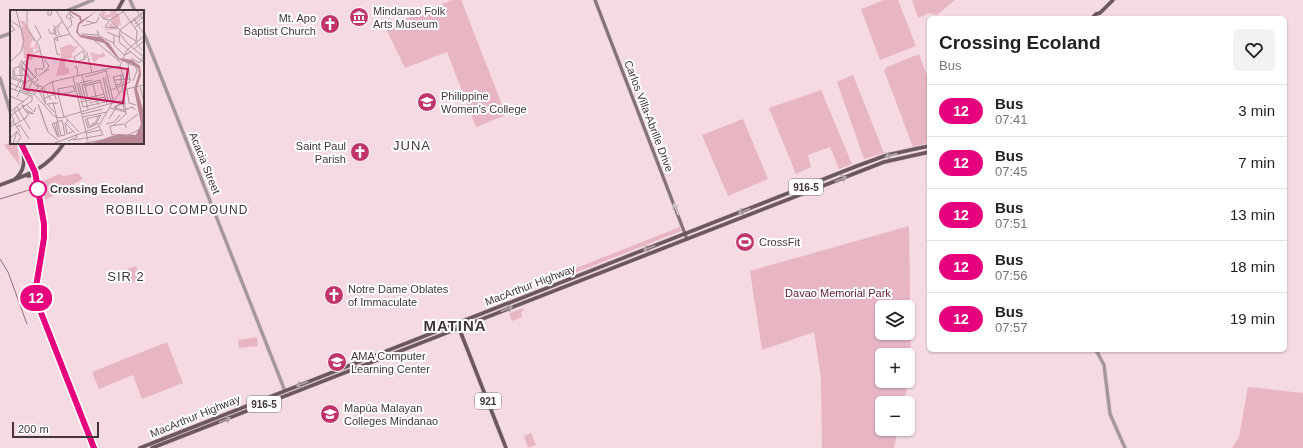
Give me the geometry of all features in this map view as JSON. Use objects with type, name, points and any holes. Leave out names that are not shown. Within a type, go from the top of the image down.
[{"type":"main road","points":[[117,10],[123,0]]},
{"type":"main road","name":"Carlos Villa-Abrille Drive","points":[[595,0],[687,238]]},
{"type":"main road","points":[[1094,16],[1100,13],[1113,0]]},
{"type":"main road","points":[[117,1],[118,7]]},
{"type":"main road","points":[[23,177],[35,172],[52,158],[63,144]]},
{"type":"main road","points":[[13,180],[23,169],[24,163],[22,145]]},
{"type":"main road","name":"MacArthur Highway","points":[[140,448],[883,156],[927,146]]},
{"type":"main road","name":"MacArthur Highway","points":[[152,448],[884,162],[927,152]]},
{"type":"main road","points":[[35,172],[45,230],[36,287],[38,305],[94,448]]},
{"type":"main road","points":[[0,185],[32,175],[36,177]]},
{"type":"main road","points":[[823,180],[825,185]]},
{"type":"main road","points":[[764,203],[766,208]]},
{"type":"main road","points":[[730,217],[732,221]]},
{"type":"main road","name":"921","points":[[457,323],[506,448]]},
{"type":"main road","points":[[359,361],[361,366]]},
{"type":"main road","points":[[338,370],[340,375]]},
{"type":"street","points":[[68,10],[93,0]]},
{"type":"street","points":[[130,0],[135,10]]},
{"type":"street","points":[[0,37],[10,33]]},
{"type":"street","name":"Acacia Street","points":[[144,34],[285,391]]},
{"type":"street","points":[[0,78],[10,111]]},
{"type":"street","points":[[22,145],[35,172]]},
{"type":"street","points":[[547,288],[549,292]]},
{"type":"street","points":[[1097,352],[1104,365],[1110,414],[1125,448]]},
{"type":"green space","points":[[452,0],[461,0],[462,2],[506,115],[476,127],[447,52],[405,68],[385,27]]},
{"type":"green space","points":[[884,0],[898,0],[916,46],[880,60],[861,9]]},
{"type":"green space","points":[[912,0],[955,0],[937,15],[929,13],[918,18]]},
{"type":"green space","points":[[919,54],[927,76],[927,144],[913,147],[884,70],[887,67]]},
{"type":"green space","points":[[853,75],[884,153],[864,159],[837,82]]},
{"type":"green space","points":[[821,90],[852,164],[839,169],[830,147],[808,155],[811,167],[796,174],[769,108]]},
{"type":"green space","points":[[743,119],[768,179],[728,196],[702,135]]},
{"type":"green space","points":[[10,142],[10,144],[17,144],[20,166],[4,145]]},
{"type":"green space","points":[[78,173],[83,179],[45,200],[41,182],[59,174],[64,176]]},
{"type":"green space","name":"Davao Memorial Park","points":[[909,226],[910,300],[875,300],[875,340],[911,340],[911,348],[875,348],[875,388],[907,388],[905,396],[875,396],[875,436],[897,436],[894,448],[822,448],[821,379],[814,332],[762,350],[750,271]]},
{"type":"green space","points":[[680,227],[681,231],[572,274],[571,270]]},
{"type":"green space","points":[[136,266],[141,280],[132,283],[127,269]]},
{"type":"green space","points":[[523,308],[524,309],[521,313],[522,317],[512,321],[510,313]]},
{"type":"green space","points":[[257,337],[258,346],[239,348],[238,340]]},
{"type":"green space","points":[[167,342],[183,383],[142,399],[133,375],[99,389],[92,372]]},
{"type":"green space","points":[[1248,387],[1303,393],[1303,448],[1232,448],[1239,437]]},
{"type":"green space","points":[[531,433],[536,445],[528,448],[524,436]]},
{"type":"waterway","points":[[0,199],[29,190]]},
{"type":"waterway","points":[[0,259],[8,272],[27,324]]},
{"type":"bus line","name":"12","points":[[22,144],[35,172],[45,230],[36,287],[38,305],[94,448]]},
{"type":"place","name":"Mindanao Folk Arts Museum","points":[[359,17]]},
{"type":"place","name":"Mt. Apo Baptist Church","points":[[330,24]]},
{"type":"place","name":"Philippine Women's College","points":[[427,102]]},
{"type":"place","name":"Saint Paul Parish","points":[[360,152]]},
{"type":"place","name":"Crossing Ecoland","points":[[38,189]]},
{"type":"place","name":"CrossFit","points":[[745,242]]},
{"type":"place","name":"Notre Dame Oblates of Immaculate","points":[[334,295]]},
{"type":"place","name":"AMA Computer Learning Center","points":[[337,362]]},
{"type":"place","name":"Mapúa Malayan Colleges Mindanao","points":[[330,414]]},
{"type":"district","name":"JUNA","points":[[412,145]]},
{"type":"district","name":"ROBILLO COMPOUND","points":[[177,210]]},
{"type":"district","name":"SIR 2","points":[[126,276]]},
{"type":"district","name":"MATINA","points":[[455,326]]}]
